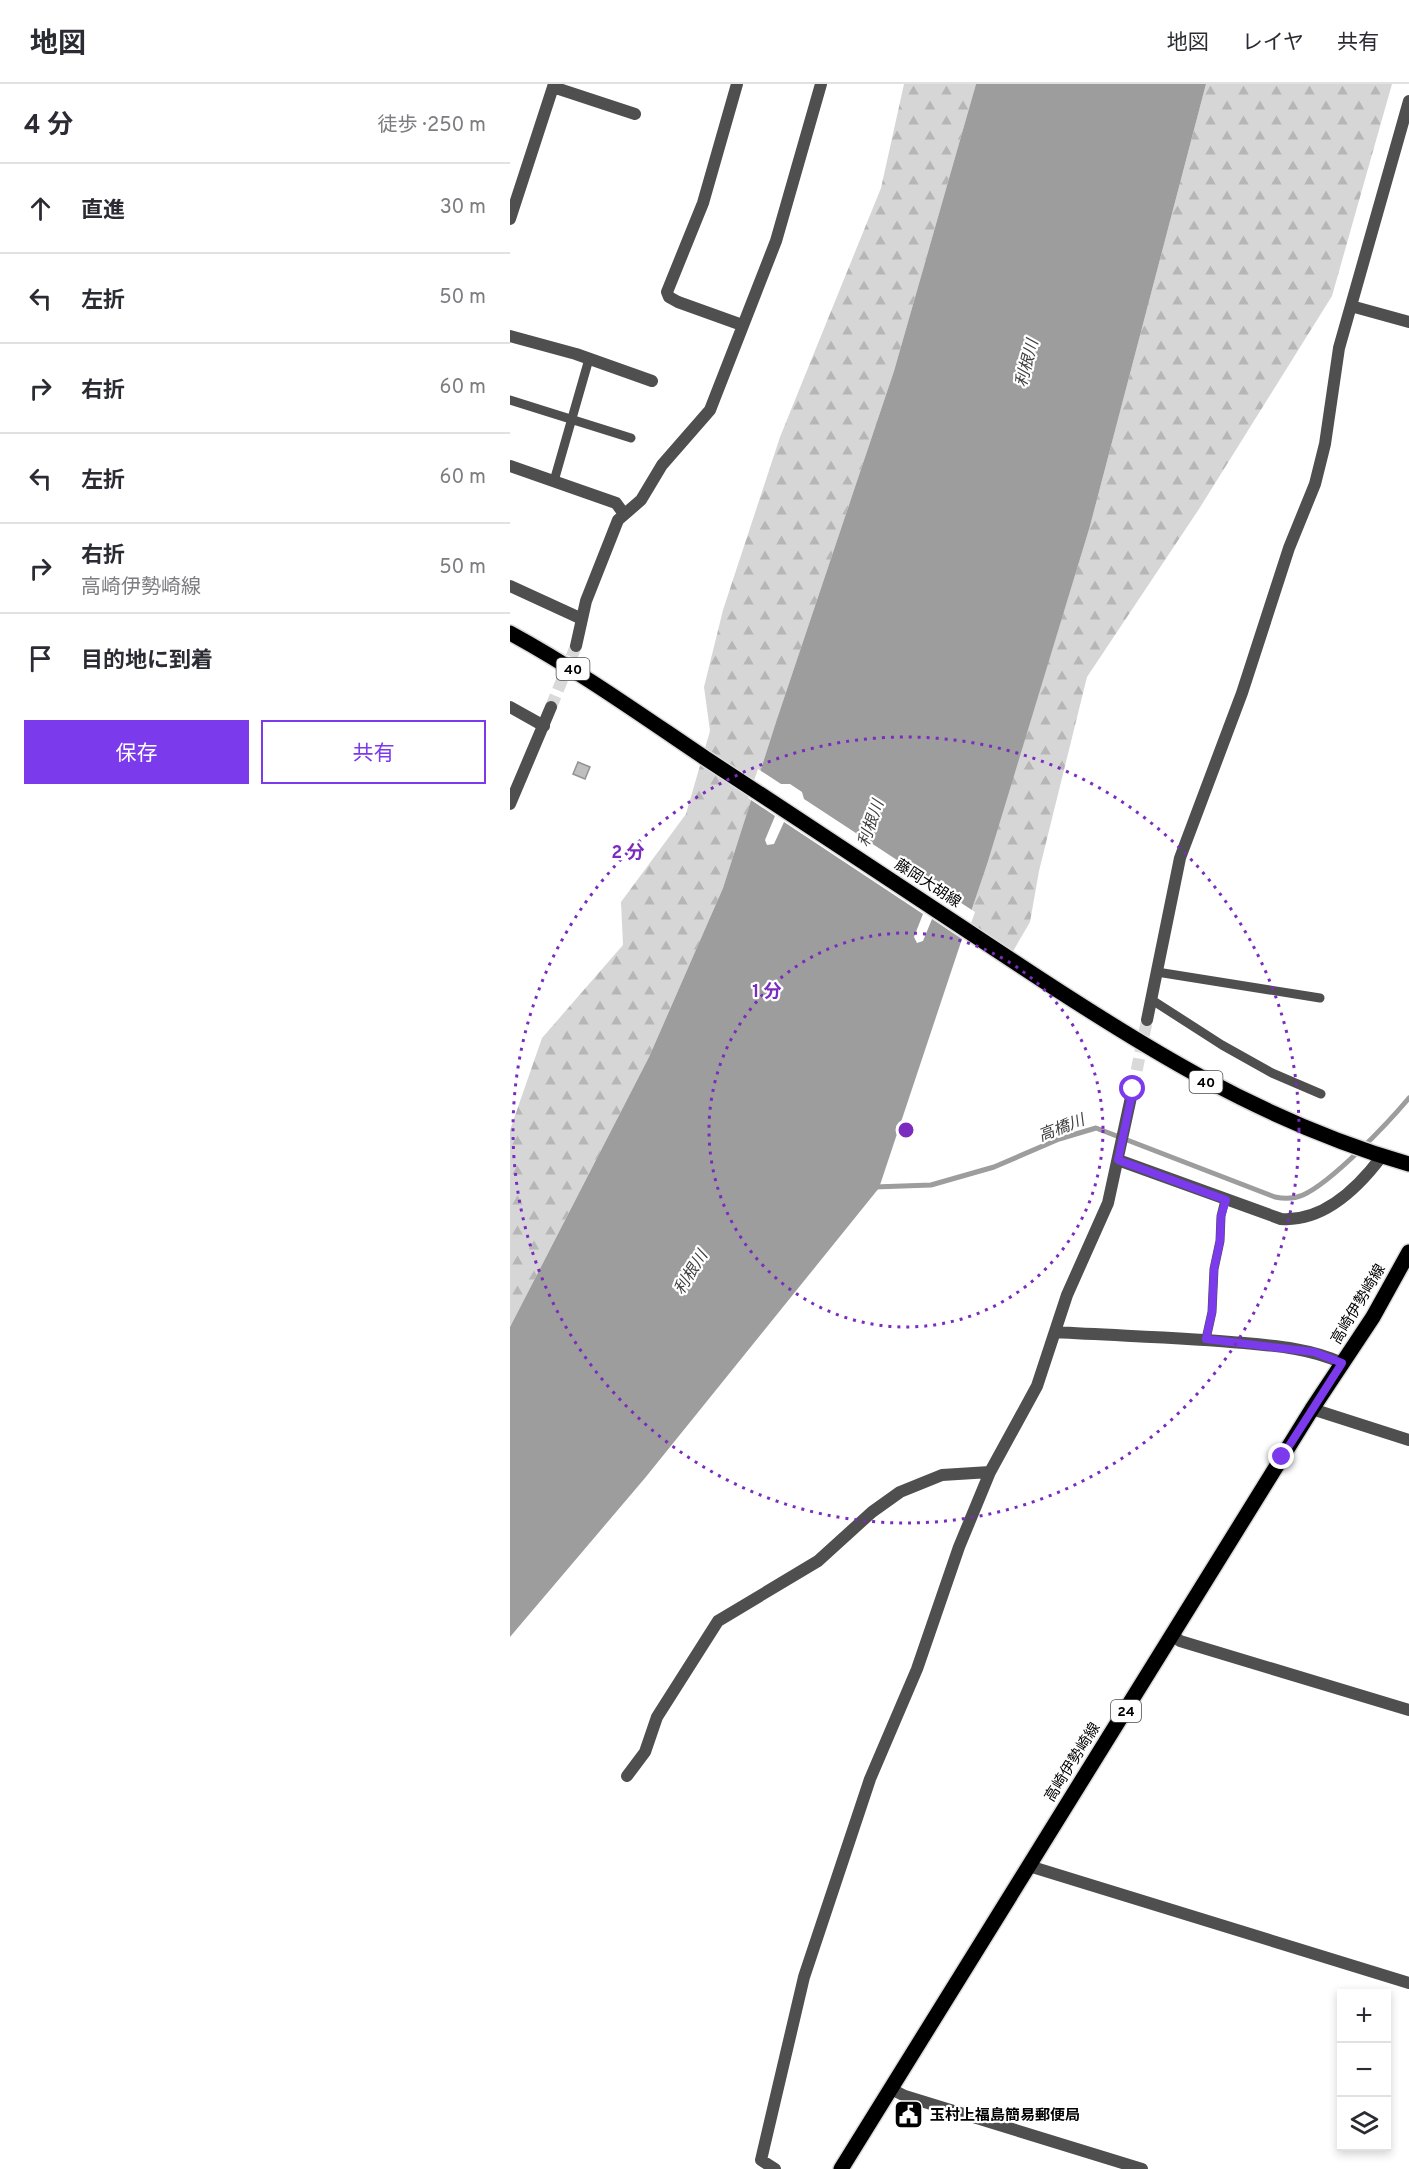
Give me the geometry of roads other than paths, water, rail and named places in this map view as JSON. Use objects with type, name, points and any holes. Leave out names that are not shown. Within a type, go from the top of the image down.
[{"type":"main road","name":"藤岡大胡線","points":[[510,633],[551,656],[1082,1006],[1215,1087],[1339,1142],[1378,1156]]},
{"type":"main road","name":"40","points":[[1378,1156],[1409,1164]]},
{"type":"main road","name":"高崎伊勢崎線","points":[[841,2169],[1312,1409],[1373,1317],[1409,1252]]},
{"type":"street","points":[[737,84],[703,203],[667,292],[669,297],[678,302],[742,326]]},
{"type":"street","points":[[576,646],[582,619],[613,530],[624,514],[641,500],[662,465],[710,410],[776,241],[821,84]]},
{"type":"street","points":[[510,219],[553,85],[636,114]]},
{"type":"street","points":[[1148,1020],[1180,858],[1242,693],[1289,548],[1315,484],[1325,444],[1339,348],[1409,100]]},
{"type":"street","points":[[1351,306],[1409,322]]},
{"type":"street","points":[[510,336],[589,359],[652,381]]},
{"type":"street","points":[[510,466],[616,504],[624,514]]},
{"type":"street","points":[[510,586],[582,619]]},
{"type":"street","points":[[510,706],[544,726]]},
{"type":"street","points":[[510,804],[551,707]]},
{"type":"street","points":[[774,2169],[760,2165],[804,1977],[870,1779],[917,1669],[960,1546],[990,1472],[1036,1386],[1067,1295],[1108,1203],[1133,1089]]},
{"type":"street","points":[[1118,1160],[1281,1219],[1308,1217],[1330,1206],[1352,1188],[1378,1156]]},
{"type":"street","points":[[1056,1332],[1206,1339],[1314,1352],[1342,1363]]},
{"type":"street","points":[[1312,1409],[1409,1440]]},
{"type":"street","points":[[627,1776],[645,1752],[657,1717],[718,1621],[818,1561],[872,1512],[900,1492],[942,1475],[990,1472]]},
{"type":"street","points":[[1173,1635],[1180,1641],[1409,1710]]},
{"type":"street","points":[[1029,1866],[1409,1983]]},
{"type":"street","points":[[891,2089],[905,2096],[1142,2169]]},
{"type":"lane","points":[[554,481],[589,359]]},
{"type":"lane","points":[[510,400],[631,438]]},
{"type":"lane","points":[[1157,972],[1320,998]]},
{"type":"lane","points":[[1152,1000],[1232,1051],[1280,1078],[1320,1094]]},
{"type":"lane","points":[[1206,1339],[1212,1312],[1214,1269],[1220,1241],[1221,1216],[1226,1200]]},
{"type":"water","name":"利根川","points":[[976,84],[1206,84],[1090,526],[988,861],[879,1188],[645,1478],[510,1637],[510,1327],[649,1057],[723,888],[776,722],[894,371]]},
{"type":"waterway","name":"高橋川","points":[[874,1187],[931,1185],[994,1167],[1059,1139],[1096,1128],[1275,1197],[1293,1198],[1303,1195],[1329,1178],[1374,1136],[1409,1098]]},
{"type":"tunnel","points":[[551,707],[576,646]]},
{"type":"tunnel","points":[[1133,1088],[1147,1020]]},
{"type":"place","name":"玉村上福島簡易郵便局","points":[[909,2115]]}]
